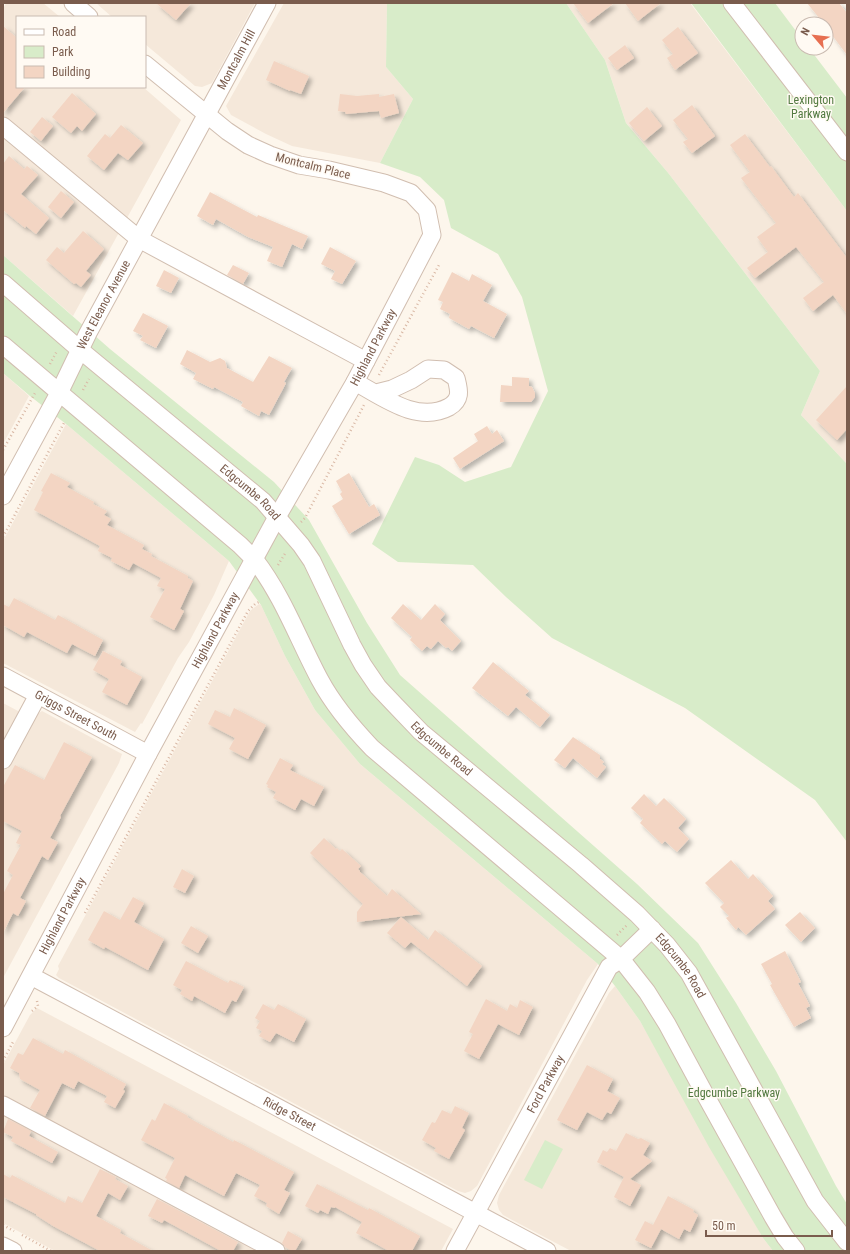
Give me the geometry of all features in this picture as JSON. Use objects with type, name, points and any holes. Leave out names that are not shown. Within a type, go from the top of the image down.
[{"type":"street","points":[[73,3],[88,16]]},
{"type":"street","name":"Montcalm Hill","points":[[207,115],[267,3]]},
{"type":"street","points":[[732,3],[847,152]]},
{"type":"street","name":"Montcalm Place","points":[[146,65],[207,115],[248,144],[270,155],[299,165],[329,170],[384,183],[411,193],[427,210],[432,235]]},
{"type":"street","name":"West Eleanor Avenue","points":[[3,496],[59,394],[79,349],[207,115]]},
{"type":"street","points":[[3,126],[139,239],[366,361]]},
{"type":"street","name":"Highland Parkway","points":[[3,1028],[148,754],[255,560],[277,517],[355,382],[432,235]]},
{"type":"street","name":"Edgcumbe Road","points":[[3,283],[79,349],[263,501],[301,545],[312,561],[352,645],[378,687],[421,732],[581,864],[652,929],[677,957],[689,973],[815,1201],[847,1242]]},
{"type":"street","points":[[3,345],[59,394],[240,545],[255,560],[277,595],[321,682],[355,731],[372,748],[620,959],[647,992],[667,1024],[773,1217],[785,1237],[796,1251]]},
{"type":"street","points":[[355,382],[376,393]]},
{"type":"street","name":"Griggs Street South","points":[[3,676],[148,754]]},
{"type":"street","points":[[3,760],[38,695]]},
{"type":"street","name":"Ford Parkway","points":[[455,1251],[610,967],[652,929]]},
{"type":"street","name":"Ridge Street","points":[[31,976],[547,1251]]},
{"type":"street","points":[[3,1105],[276,1251]]},
{"type":"street","points":[[3,1246],[13,1251]]},
{"type":"path","points":[[48,367],[60,346]]},
{"type":"path","points":[[82,391],[92,373]]},
{"type":"path","points":[[3,450],[37,389]]},
{"type":"path","points":[[3,537],[65,421]]},
{"type":"path","points":[[275,571],[289,546]]},
{"type":"path","points":[[82,918],[248,611],[255,604],[261,602],[260,597]]},
{"type":"path","points":[[613,939],[631,920]]},
{"type":"path","points":[[3,1225],[51,1251]]},
{"type":"shaded area","points":[[6,3],[43,3],[59,16],[16,16],[16,88],[144,88],[181,120],[73,316],[3,255],[3,9]]},
{"type":"shaded area","points":[[96,3],[255,3],[212,83],[202,87],[195,86],[146,45],[146,16],[111,16]]},
{"type":"shaded area","points":[[284,3],[387,3],[386,67],[413,99],[380,163],[292,146],[231,115],[226,106]]},
{"type":"shaded area","points":[[566,3],[690,3],[847,211],[847,464],[801,415],[820,371],[669,174],[626,123],[605,60]]},
{"type":"shaded area","points":[[3,373],[29,396],[3,444]]},
{"type":"shaded area","points":[[66,424],[229,561],[214,595],[189,642],[178,658],[142,724],[141,723],[135,732],[3,663],[3,541]]},
{"type":"shaded area","points":[[259,604],[261,605],[285,656],[315,710],[360,764],[598,964],[587,980],[477,1186],[471,1191],[465,1193],[458,1191],[59,978],[56,975],[59,969],[58,966],[250,611]]},
{"type":"shaded area","points":[[3,703],[33,719],[42,711],[122,754],[119,763],[3,978]]},
{"type":"shaded area","points":[[615,986],[640,1021],[763,1238],[773,1251],[571,1251],[503,1215],[499,1210],[497,1203],[499,1195],[609,993]]},
{"type":"shaded area","points":[[37,1008],[453,1229],[441,1251],[55,1251],[3,1223],[3,1065],[30,1015]]},
{"type":"green space","points":[[387,3],[566,3],[605,60],[626,123],[669,174],[820,371],[801,415],[847,464],[847,842],[815,800],[685,708],[552,638],[473,565],[398,562],[372,544],[415,457],[439,465],[465,482],[511,467],[548,391],[522,297],[498,254],[451,228],[444,200],[420,177],[380,163],[413,99],[386,67]]},
{"type":"green space","name":"Lexington Parkway","points":[[691,3],[775,3],[794,28],[794,56],[815,56],[847,98],[847,211]]},
{"type":"green space","name":"Edgcumbe Parkway","points":[[3,255],[110,349],[274,482],[309,520],[367,623],[400,675],[637,884],[698,943],[736,1003],[776,1071],[836,1186],[847,1204],[847,1251],[773,1251],[763,1238],[709,1147],[640,1021],[598,964],[360,764],[315,710],[285,656],[261,605],[229,561],[3,373]]},
{"type":"green space","points":[[545,1140],[563,1149],[542,1189],[524,1180]]},
{"type":"building","points":[[156,3],[191,3],[176,20]]},
{"type":"building","points":[[573,3],[614,3],[588,23]]},
{"type":"building","points":[[625,3],[661,3],[638,21]]},
{"type":"building","points":[[807,3],[839,3],[847,13],[847,55],[834,38],[834,16],[818,16]]},
{"type":"building","points":[[3,26],[16,37],[16,88],[24,88],[3,113]]},
{"type":"building","points":[[678,27],[698,53],[675,70],[667,58],[673,54],[662,40]]},
{"type":"building","points":[[625,45],[634,58],[617,70],[608,58]]},
{"type":"building","points":[[274,61],[309,76],[301,94],[290,91],[266,80]]},
{"type":"building","points":[[72,93],[96,114],[82,131],[77,126],[71,133],[52,117]]},
{"type":"building","points":[[340,94],[357,96],[379,94],[379,97],[394,94],[399,113],[381,118],[379,111],[346,114],[345,112],[338,111]]},
{"type":"building","points":[[692,105],[715,136],[692,153],[683,142],[688,139],[673,120]]},
{"type":"building","points":[[647,107],[662,126],[644,141],[629,123]]},
{"type":"building","points":[[42,117],[53,126],[41,141],[30,132]]},
{"type":"building","points":[[121,125],[143,143],[128,160],[118,153],[104,170],[87,156],[105,134],[110,138]]},
{"type":"building","points":[[745,134],[794,197],[798,193],[847,258],[847,314],[833,295],[813,311],[803,298],[824,282],[796,247],[755,278],[747,268],[768,252],[757,237],[776,223],[741,178],[750,172],[730,145]]},
{"type":"building","points":[[9,156],[24,169],[27,166],[38,175],[21,194],[49,218],[36,234],[26,226],[25,228],[3,210],[3,164]]},
{"type":"building","points":[[61,191],[74,202],[61,218],[48,207]]},
{"type":"building","points":[[210,192],[257,217],[258,215],[308,236],[302,249],[292,244],[282,267],[267,261],[273,247],[248,237],[216,219],[213,225],[197,216]]},
{"type":"building","points":[[83,231],[104,249],[86,271],[91,275],[81,287],[76,283],[74,284],[46,260],[57,247],[64,253]]},
{"type":"building","points":[[330,247],[356,261],[342,284],[331,279],[335,271],[321,264]]},
{"type":"building","points":[[233,265],[249,273],[243,284],[227,275]]},
{"type":"building","points":[[164,270],[179,278],[171,293],[156,286]]},
{"type":"building","points":[[452,272],[469,281],[472,274],[492,285],[483,301],[507,314],[494,338],[471,326],[469,329],[449,318],[450,314],[440,309],[443,302],[438,300]]},
{"type":"building","points":[[143,313],[168,326],[156,348],[140,340],[143,336],[133,331]]},
{"type":"building","points":[[187,350],[210,362],[220,358],[225,361],[227,368],[253,382],[269,356],[292,368],[284,382],[286,383],[269,415],[261,411],[259,416],[241,406],[243,402],[214,387],[213,389],[193,379],[196,373],[180,364]]},
{"type":"building","points":[[512,377],[529,378],[529,386],[532,387],[535,393],[535,397],[531,402],[500,402],[501,385],[512,386]]},
{"type":"building","points":[[847,386],[847,429],[837,440],[816,420]]},
{"type":"building","points":[[487,426],[492,434],[497,430],[504,441],[460,469],[453,458],[478,441],[474,434]]},
{"type":"building","points":[[51,473],[70,483],[67,487],[94,502],[93,504],[107,511],[104,515],[111,519],[107,525],[144,545],[142,549],[152,554],[151,556],[188,576],[188,578],[193,581],[180,609],[184,611],[174,630],[150,617],[165,589],[157,586],[161,578],[133,563],[129,570],[111,561],[112,558],[98,551],[100,546],[34,510],[43,492],[41,491]]},
{"type":"building","points":[[349,473],[369,507],[374,504],[380,515],[349,534],[332,506],[343,499],[340,494],[342,492],[336,481]]},
{"type":"building","points":[[14,598],[55,620],[58,615],[103,640],[95,656],[72,644],[67,653],[27,632],[24,637],[3,625],[3,604],[9,607]]},
{"type":"building","points":[[403,604],[421,620],[435,604],[445,614],[440,620],[461,641],[452,651],[438,641],[431,649],[427,646],[422,651],[410,640],[412,637],[391,618]]},
{"type":"building","points":[[103,651],[122,661],[120,665],[142,677],[127,705],[102,692],[109,679],[93,670]]},
{"type":"building","points":[[493,662],[529,691],[525,695],[550,715],[540,727],[516,707],[508,716],[472,688]]},
{"type":"building","points":[[234,708],[266,725],[248,759],[229,749],[235,738],[208,724],[215,710],[230,717]]},
{"type":"building","points":[[573,737],[600,755],[600,759],[604,762],[602,764],[606,767],[597,778],[573,758],[565,768],[554,760]]},
{"type":"building","points":[[64,742],[92,757],[60,816],[61,817],[50,838],[58,842],[48,860],[42,856],[20,898],[26,901],[18,916],[13,913],[3,933],[3,894],[13,875],[7,871],[21,845],[16,843],[22,831],[3,821],[3,787],[15,765],[44,780]]},
{"type":"building","points":[[280,758],[293,765],[290,770],[324,787],[314,806],[301,799],[295,810],[273,798],[276,792],[267,787],[268,785],[266,784]]},
{"type":"building","points":[[644,794],[656,806],[664,798],[686,819],[678,828],[689,839],[677,852],[665,841],[662,844],[640,823],[643,819],[631,808]]},
{"type":"building","points":[[324,838],[336,849],[337,848],[340,851],[342,849],[361,866],[358,869],[360,872],[387,896],[392,889],[421,914],[357,922],[357,912],[363,904],[310,853]]},
{"type":"building","points":[[731,860],[748,879],[753,874],[773,896],[768,901],[775,909],[746,935],[738,927],[736,930],[726,918],[729,916],[720,907],[724,903],[705,883]]},
{"type":"building","points":[[182,869],[194,876],[185,893],[173,887]]},
{"type":"building","points":[[133,897],[144,903],[134,922],[164,939],[148,970],[105,947],[104,949],[88,940],[104,911],[120,920]]},
{"type":"building","points":[[800,912],[815,928],[801,942],[785,925]]},
{"type":"building","points":[[401,917],[428,940],[435,930],[482,966],[467,986],[411,942],[405,948],[387,933]]},
{"type":"building","points":[[191,926],[208,936],[198,953],[181,943]]},
{"type":"building","points":[[785,951],[801,982],[798,983],[810,1006],[806,1008],[811,1018],[794,1027],[770,985],[772,984],[761,964]]},
{"type":"building","points":[[186,961],[228,983],[230,980],[244,987],[236,1002],[232,1000],[225,1013],[194,996],[192,1001],[180,994],[182,990],[173,985]]},
{"type":"building","points":[[486,999],[507,1011],[510,1004],[517,1008],[520,1000],[533,1007],[519,1035],[498,1024],[479,1059],[464,1051],[473,1034],[469,1032]]},
{"type":"building","points":[[263,1004],[274,1010],[278,1004],[306,1019],[294,1042],[276,1033],[270,1042],[259,1036],[262,1031],[256,1028],[260,1021],[255,1018]]},
{"type":"building","points":[[33,1038],[63,1054],[65,1050],[126,1084],[123,1090],[125,1091],[115,1108],[104,1102],[107,1096],[78,1081],[74,1089],[62,1083],[45,1116],[30,1108],[40,1090],[20,1079],[19,1073],[10,1068],[18,1053],[23,1055]]},
{"type":"building","points":[[587,1065],[613,1079],[607,1091],[620,1098],[611,1114],[607,1112],[602,1120],[587,1112],[577,1130],[557,1120]]},
{"type":"building","points":[[164,1103],[233,1142],[234,1140],[294,1172],[284,1190],[290,1193],[279,1214],[266,1206],[267,1203],[254,1196],[260,1185],[236,1173],[224,1196],[185,1175],[179,1188],[166,1181],[167,1179],[165,1178],[175,1158],[141,1140],[152,1119],[155,1121]]},
{"type":"building","points":[[455,1106],[469,1113],[462,1128],[465,1130],[449,1159],[434,1151],[436,1148],[422,1140],[432,1122],[435,1123],[442,1110],[451,1114]]},
{"type":"building","points":[[8,1119],[31,1131],[29,1136],[58,1152],[52,1163],[11,1141],[13,1137],[3,1132]]},
{"type":"building","points":[[626,1133],[650,1143],[643,1155],[652,1161],[630,1179],[641,1185],[630,1206],[614,1197],[624,1177],[597,1162],[603,1150],[607,1152],[610,1148],[616,1151]]},
{"type":"building","points":[[100,1169],[116,1177],[115,1179],[128,1186],[120,1200],[108,1193],[96,1216],[121,1230],[120,1233],[153,1251],[100,1251],[3,1197],[3,1174],[10,1178],[12,1175],[65,1203],[68,1196],[82,1203]]},
{"type":"building","points":[[317,1184],[368,1210],[369,1208],[420,1236],[412,1251],[389,1251],[356,1233],[362,1222],[335,1207],[331,1207],[328,1214],[320,1210],[318,1213],[305,1206]]},
{"type":"building","points":[[668,1196],[694,1210],[693,1212],[698,1215],[690,1232],[684,1229],[679,1239],[661,1229],[651,1248],[635,1240],[645,1221],[653,1225]]},
{"type":"building","points":[[157,1199],[238,1242],[233,1251],[221,1251],[164,1220],[162,1223],[148,1216]]},
{"type":"building","points":[[288,1231],[302,1239],[295,1251],[285,1247],[282,1243]]}]
